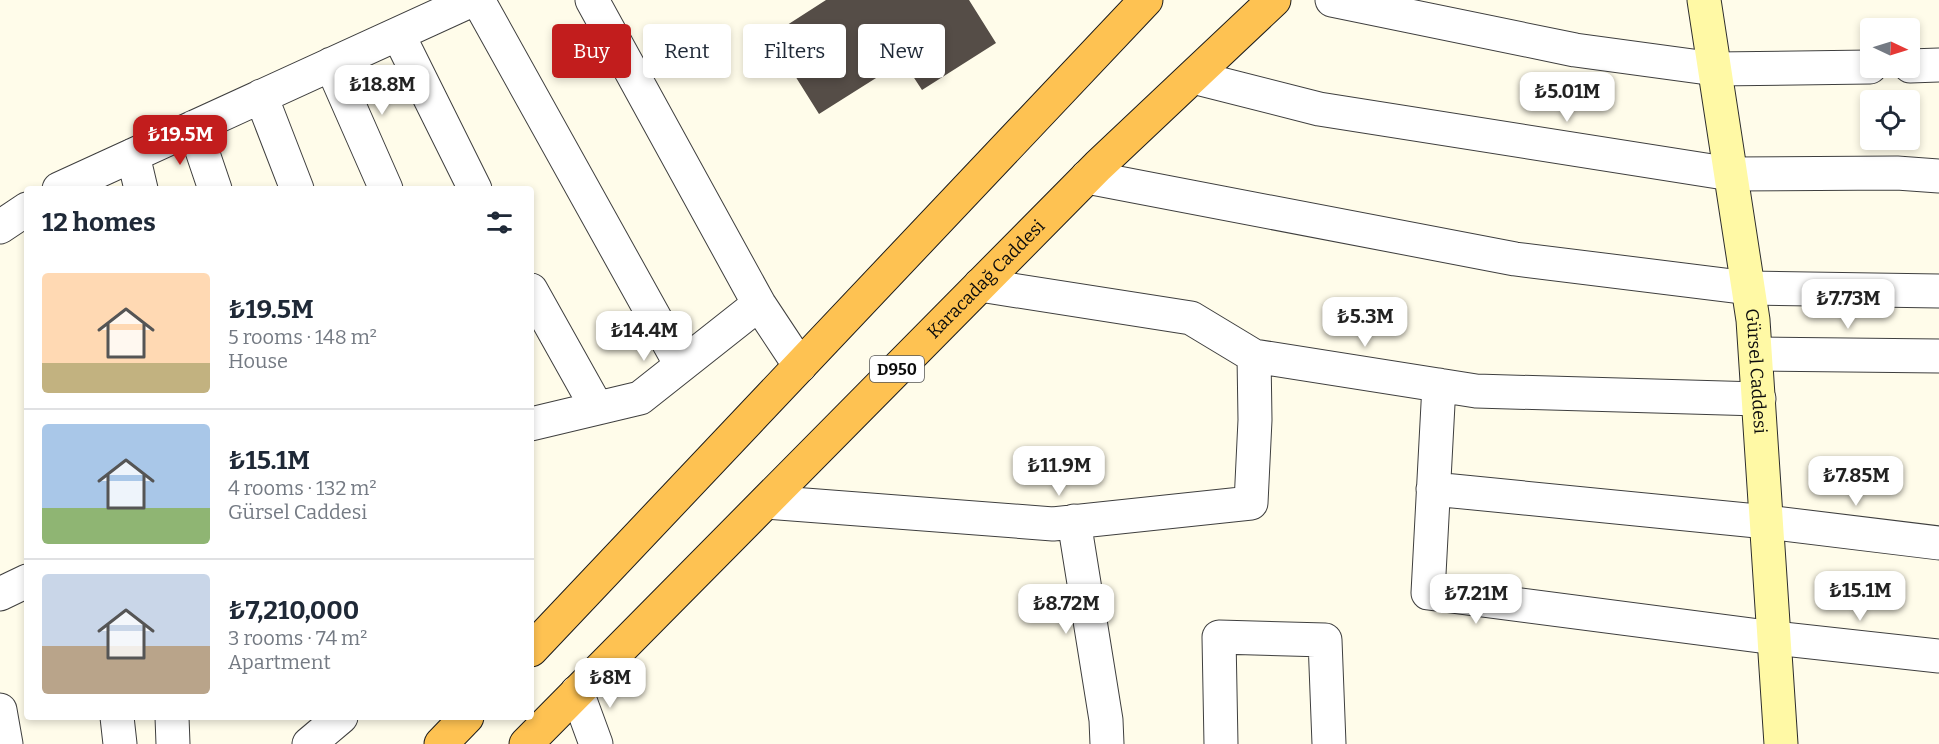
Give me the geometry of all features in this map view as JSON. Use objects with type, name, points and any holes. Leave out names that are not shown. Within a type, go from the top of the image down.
[{"type":"highway","name":"Karacadağ Caddesi","points":[[526,744],[1087,177],[1274,0]]},
{"type":"highway","points":[[534,647],[1139,4]]},
{"type":"highway","points":[[441,744],[464,720]]},
{"type":"main road","name":"Gürsel Caddesi","points":[[1704,0],[1749,288],[1756,354],[1782,744]]},
{"type":"street","points":[[66,186],[472,0]]},
{"type":"street","points":[[478,0],[681,365]]},
{"type":"street","points":[[592,0],[759,304],[800,366]]},
{"type":"street","points":[[1332,0],[1575,50],[1714,69],[1860,67]]},
{"type":"street","points":[[398,34],[474,186]]},
{"type":"street","points":[[331,64],[385,186]]},
{"type":"street","points":[[1920,66],[1939,65]]},
{"type":"street","points":[[1193,77],[1319,109],[1731,174],[1897,173],[1939,176]]},
{"type":"street","points":[[261,96],[296,186]]},
{"type":"street","points":[[194,127],[214,186]]},
{"type":"street","points":[[133,155],[140,186]]},
{"type":"street","points":[[1087,177],[1515,259],[1749,288],[1939,291]]},
{"type":"street","points":[[0,227],[24,211]]},
{"type":"street","points":[[980,285],[1191,318],[1254,356],[1476,391],[1759,399]]},
{"type":"street","points":[[534,295],[597,408]]},
{"type":"street","points":[[534,423],[640,398],[759,304]]},
{"type":"street","points":[[1756,354],[1939,356]]},
{"type":"street","points":[[766,502],[1053,524],[1251,503],[1255,420],[1254,356]]},
{"type":"street","points":[[1439,385],[1428,593],[1775,638],[1939,656]]},
{"type":"street","points":[[1433,489],[1767,522],[1939,543]]},
{"type":"street","points":[[1074,521],[1106,720],[1107,744]]},
{"type":"street","points":[[0,594],[24,582]]},
{"type":"street","points":[[1221,744],[1219,637],[1325,640],[1329,744]]},
{"type":"street","points":[[577,692],[596,744]]},
{"type":"street","points":[[0,710],[6,744]]},
{"type":"street","points":[[117,720],[120,744]]},
{"type":"street","points":[[172,720],[173,744]]},
{"type":"street","points":[[309,744],[337,720]]},
{"type":"building","points":[[826,0],[969,0],[996,43],[945,75],[945,24],[858,24],[858,78],[876,78],[819,114],[796,78],[846,78],[846,24],[789,24]]},
{"type":"building","points":[[914,78],[941,78],[922,90]]}]
